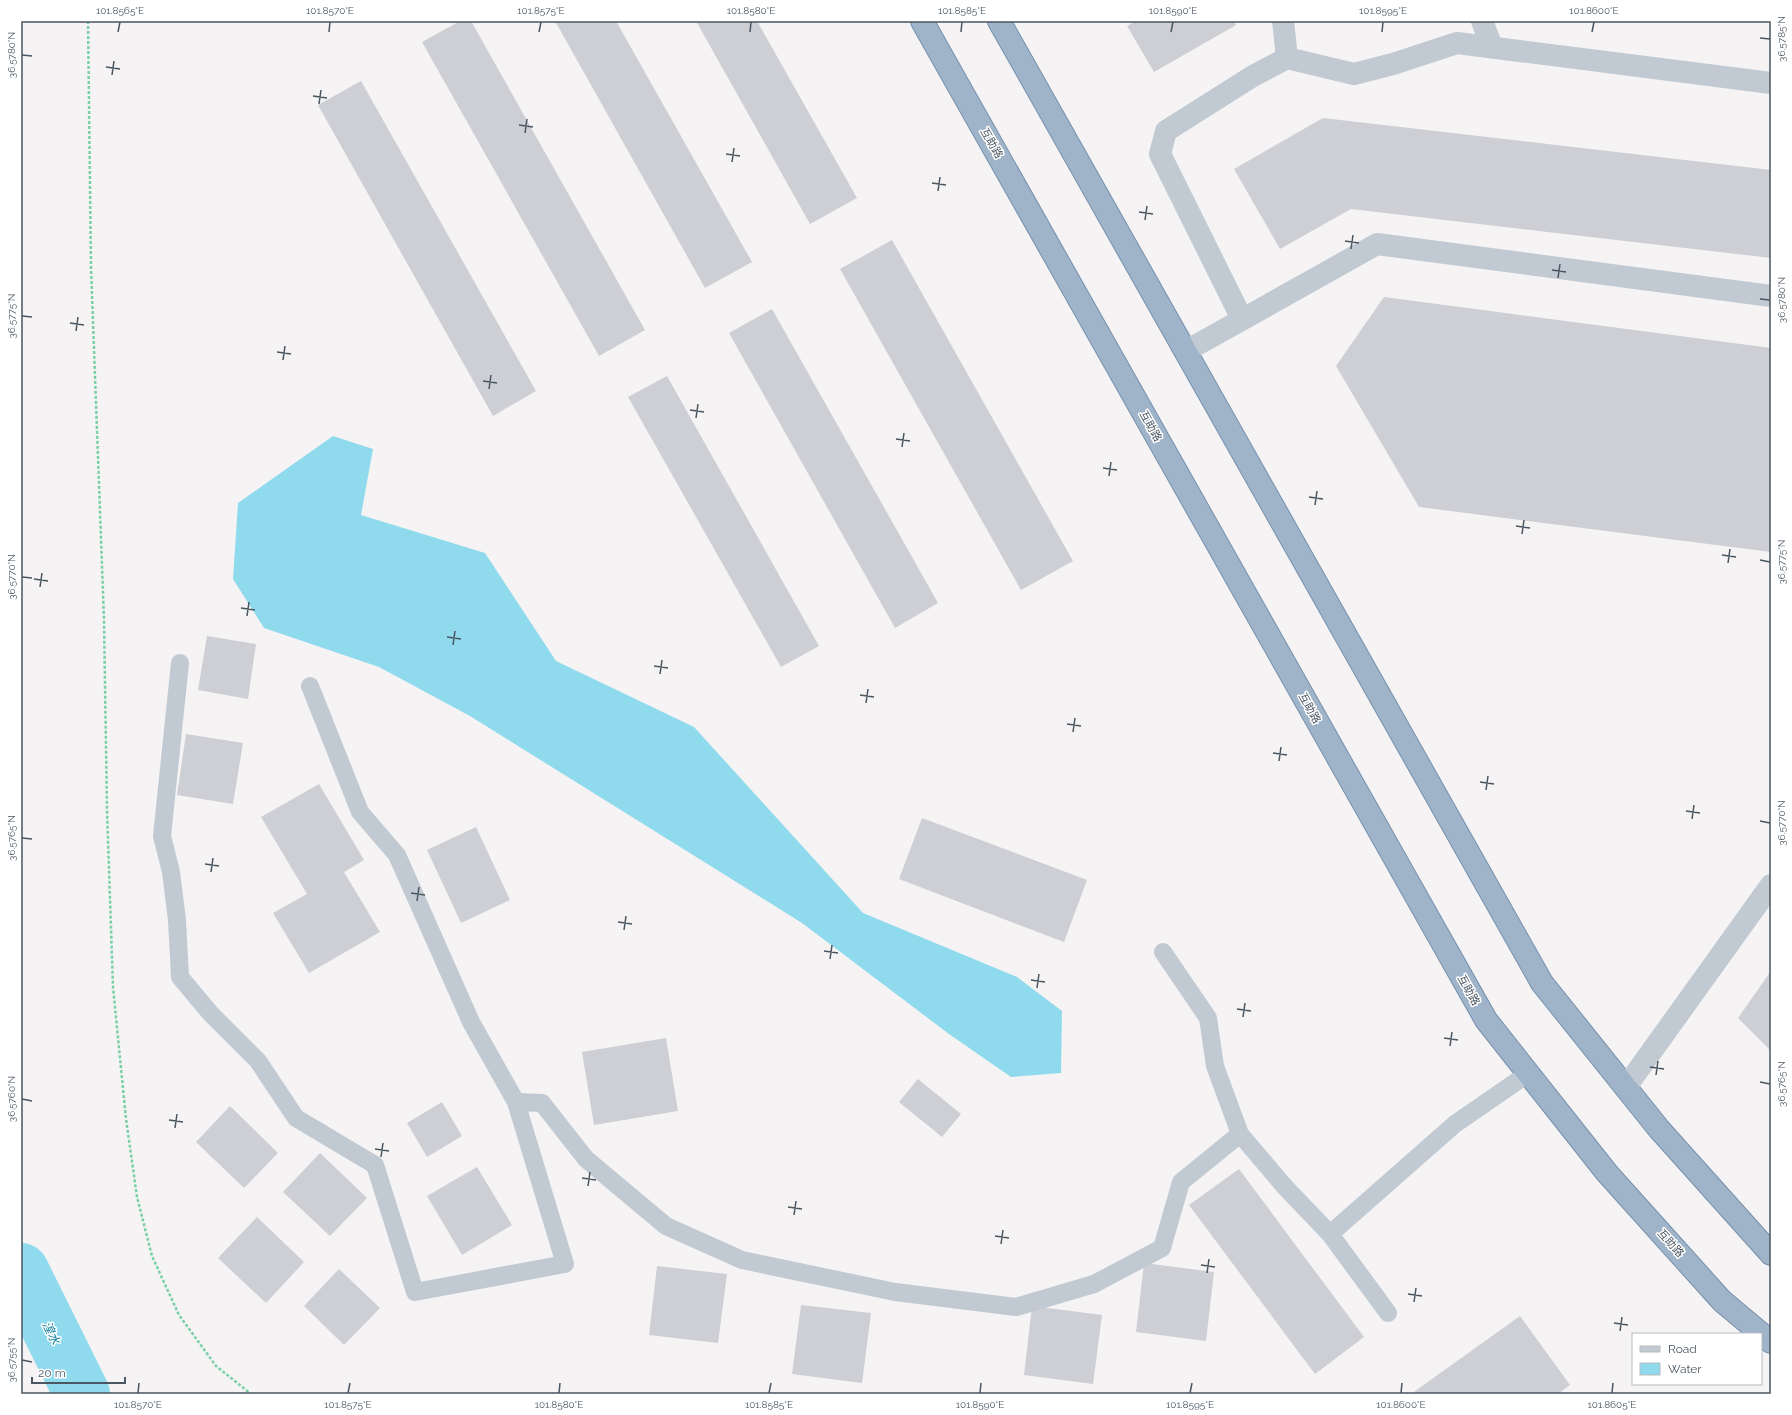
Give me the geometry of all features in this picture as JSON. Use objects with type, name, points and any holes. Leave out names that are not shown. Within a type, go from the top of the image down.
[{"type":"highway","name":"互助路","points":[[922,21],[1486,1020],[1607,1173],[1722,1301],[1760,1333]]},
{"type":"highway","points":[[1000,21],[1542,983],[1659,1129],[1771,1254]]},
{"type":"highway","name":"互助路","points":[[1762,1334],[1771,1342]]},
{"type":"street","points":[[1283,21],[1287,58]]},
{"type":"street","points":[[1482,21],[1492,47]]},
{"type":"street","points":[[1242,319],[1160,154],[1166,131],[1253,76],[1287,58],[1354,74],[1393,64],[1457,43],[1771,83]]},
{"type":"street","points":[[1186,350],[1377,244],[1771,296]]},
{"type":"street","points":[[1626,1087],[1771,885]]},
{"type":"lane","points":[[180,663],[162,836],[171,872],[177,920],[180,977],[211,1014],[258,1061],[296,1118],[375,1165],[415,1292],[565,1264],[516,1102],[471,1022],[397,855],[360,812],[310,686]]},
{"type":"lane","points":[[1163,952],[1208,1018],[1215,1066],[1240,1134],[1285,1187],[1330,1234],[1388,1313]]},
{"type":"lane","points":[[1330,1234],[1455,1124],[1528,1073]]},
{"type":"lane","points":[[516,1102],[542,1103],[586,1159],[666,1226],[742,1260],[895,1292],[1016,1307],[1094,1284],[1162,1248],[1181,1182],[1240,1134]]},
{"type":"path","points":[[88,21],[91,267],[104,612],[107,833],[113,987],[126,1119],[137,1197],[152,1256],[179,1315],[216,1366],[251,1394]]},
{"type":"water","points":[[333,436],[373,449],[361,515],[485,553],[556,661],[694,727],[863,913],[1017,977],[1062,1011],[1061,1073],[1011,1077],[949,1034],[802,923],[470,716],[379,667],[264,628],[233,579],[238,503]]},
{"type":"building","points":[[460,21],[471,21],[645,330],[599,356],[422,42]]},
{"type":"building","points":[[555,21],[616,21],[752,262],[705,288]]},
{"type":"building","points":[[696,21],[757,21],[857,198],[810,224]]},
{"type":"building","points":[[1136,21],[1234,21],[1236,25],[1154,72],[1127,26]]},
{"type":"building","points":[[361,81],[536,391],[493,416],[318,105]]},
{"type":"building","points":[[1323,118],[1771,170],[1771,258],[1351,209],[1280,249],[1234,169]]},
{"type":"building","points":[[892,240],[1073,561],[1021,590],[840,269]]},
{"type":"building","points":[[1384,297],[1771,348],[1771,552],[1419,507],[1336,366]]},
{"type":"building","points":[[772,309],[938,603],[895,628],[729,333]]},
{"type":"building","points":[[667,376],[819,646],[781,667],[628,397]]},
{"type":"building","points":[[207,636],[256,644],[248,699],[198,690]]},
{"type":"building","points":[[186,734],[243,743],[233,804],[177,795]]},
{"type":"building","points":[[319,784],[364,860],[344,872],[380,932],[309,973],[273,913],[307,894],[261,817]]},
{"type":"building","points":[[922,818],[1087,880],[1064,942],[899,879]]},
{"type":"building","points":[[476,827],[510,900],[461,923],[427,850]]},
{"type":"building","points":[[1771,971],[1771,1051],[1738,1018]]},
{"type":"building","points":[[666,1038],[678,1111],[594,1125],[582,1052]]},
{"type":"building","points":[[918,1079],[961,1114],[942,1137],[899,1102]]},
{"type":"building","points":[[442,1102],[462,1136],[427,1157],[407,1123]]},
{"type":"building","points":[[230,1106],[278,1153],[244,1188],[196,1142]]},
{"type":"building","points":[[320,1153],[367,1198],[330,1236],[283,1192]]},
{"type":"building","points":[[477,1167],[512,1225],[462,1255],[427,1196]]},
{"type":"building","points":[[1239,1169],[1364,1337],[1315,1374],[1189,1205]]},
{"type":"building","points":[[257,1217],[304,1262],[266,1303],[218,1258]]},
{"type":"building","points":[[1144,1263],[1214,1272],[1206,1341],[1136,1332]]},
{"type":"building","points":[[657,1266],[727,1274],[718,1343],[649,1335]]},
{"type":"building","points":[[339,1269],[380,1308],[344,1345],[304,1306]]},
{"type":"building","points":[[801,1305],[871,1313],[862,1383],[792,1374]]},
{"type":"building","points":[[1032,1306],[1102,1315],[1093,1384],[1024,1375]]},
{"type":"building","points":[[1520,1316],[1570,1385],[1558,1394],[1411,1394]]},
{"type":"waterway","name":"湟水","points":[[21,1271],[82,1394]]}]
